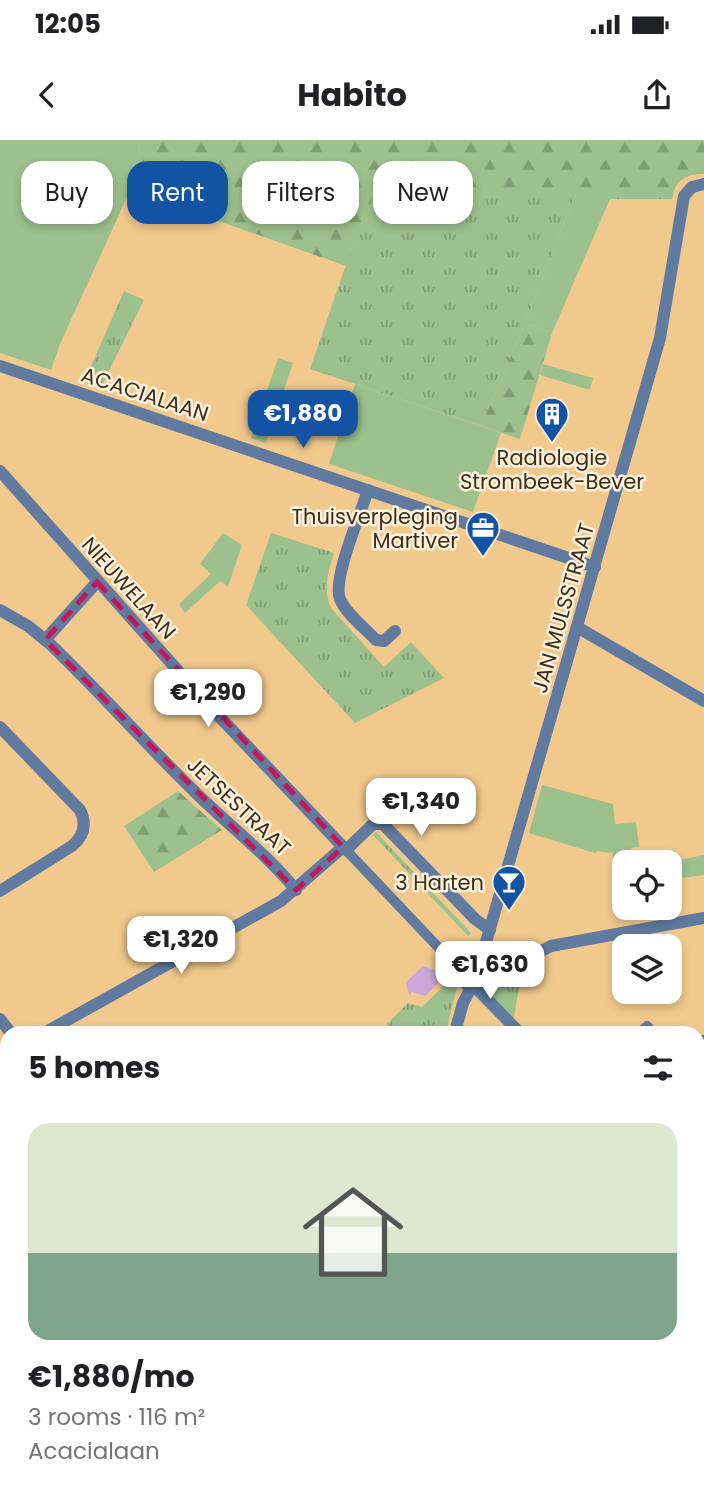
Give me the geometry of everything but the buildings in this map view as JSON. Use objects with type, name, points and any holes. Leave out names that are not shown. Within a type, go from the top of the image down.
[{"type":"street","name":"JAN MULSSTRAAT","points":[[457,1026],[463,1003],[478,982],[489,930],[660,338],[684,197],[692,187],[704,184]]},
{"type":"street","name":"ACACIALAAN","points":[[0,366],[595,567]]},
{"type":"street","name":"NIEUWELAAN","points":[[0,471],[97,582],[344,849]]},
{"type":"street","points":[[368,490],[339,576],[338,594],[344,606],[376,640],[384,640],[395,631]]},
{"type":"street","points":[[45,640],[97,582]]},
{"type":"street","name":"JETSESTRAAT","points":[[0,610],[45,640],[221,818],[272,863],[296,890]]},
{"type":"street","points":[[578,627],[704,701]]},
{"type":"street","points":[[0,727],[80,810],[84,825],[78,841],[72,846],[0,891]]},
{"type":"street","points":[[57,1026],[281,901],[373,824],[383,824],[475,919],[489,930]]},
{"type":"street","points":[[344,849],[438,947]]},
{"type":"street","points":[[514,1026],[478,982],[551,946],[704,918]]},
{"type":"highlighted area","points":[[97,582],[343,847],[296,890],[45,640]]},
{"type":"green space","points":[[0,140],[140,140],[139,161],[127,161],[127,197],[60,344],[51,370],[0,353]]},
{"type":"green space","points":[[140,140],[704,140],[704,174],[686,177],[674,191],[473,194],[473,161],[373,161],[373,193],[346,266],[227,224],[228,161],[139,161]]},
{"type":"green space","points":[[610,191],[674,191],[672,199],[610,199]]},
{"type":"green space","points":[[610,191],[610,199],[552,333],[525,323],[576,193]]},
{"type":"green space","points":[[371,192],[373,224],[473,224],[473,192],[576,193],[481,426],[310,369]]},
{"type":"green space","points":[[124,291],[144,300],[101,387],[84,382]]},
{"type":"green space","points":[[525,323],[552,333],[520,439],[481,426]]},
{"type":"green space","points":[[278,358],[293,363],[266,443],[251,438]]},
{"type":"green space","points":[[543,364],[593,378],[590,390],[540,375]]},
{"type":"green space","points":[[355,384],[501,433],[473,512],[329,464]]},
{"type":"green space","points":[[223,533],[242,545],[228,587],[220,581],[185,613],[179,604],[211,574],[200,564]]},
{"type":"green space","points":[[271,533],[334,553],[327,588],[331,608],[384,667],[411,642],[444,678],[355,723],[246,605]]},
{"type":"green space","points":[[542,785],[613,804],[615,824],[636,822],[639,847],[595,853],[529,833]]},
{"type":"green space","points":[[178,791],[222,830],[154,872],[124,826]]},
{"type":"green space","points":[[376,832],[471,933],[468,936],[373,835]]},
{"type":"green space","points":[[704,855],[704,875],[682,878],[682,859]]},
{"type":"green space","points":[[522,969],[512,1019],[489,993],[491,985]]},
{"type":"green space","points":[[450,980],[457,987],[447,1026],[387,1024],[408,1003],[422,1007]]},
{"type":"shaded area","points":[[423,966],[435,970],[438,968],[441,980],[425,996],[412,992],[409,995],[406,982]]},
{"type":"place","name":"Radiologie Strombeek-Bever","points":[[552,444]]},
{"type":"place","name":"Thuisverpleging Martiver","points":[[483,558]]},
{"type":"place","name":"3 Harten","points":[[509,912]]}]
